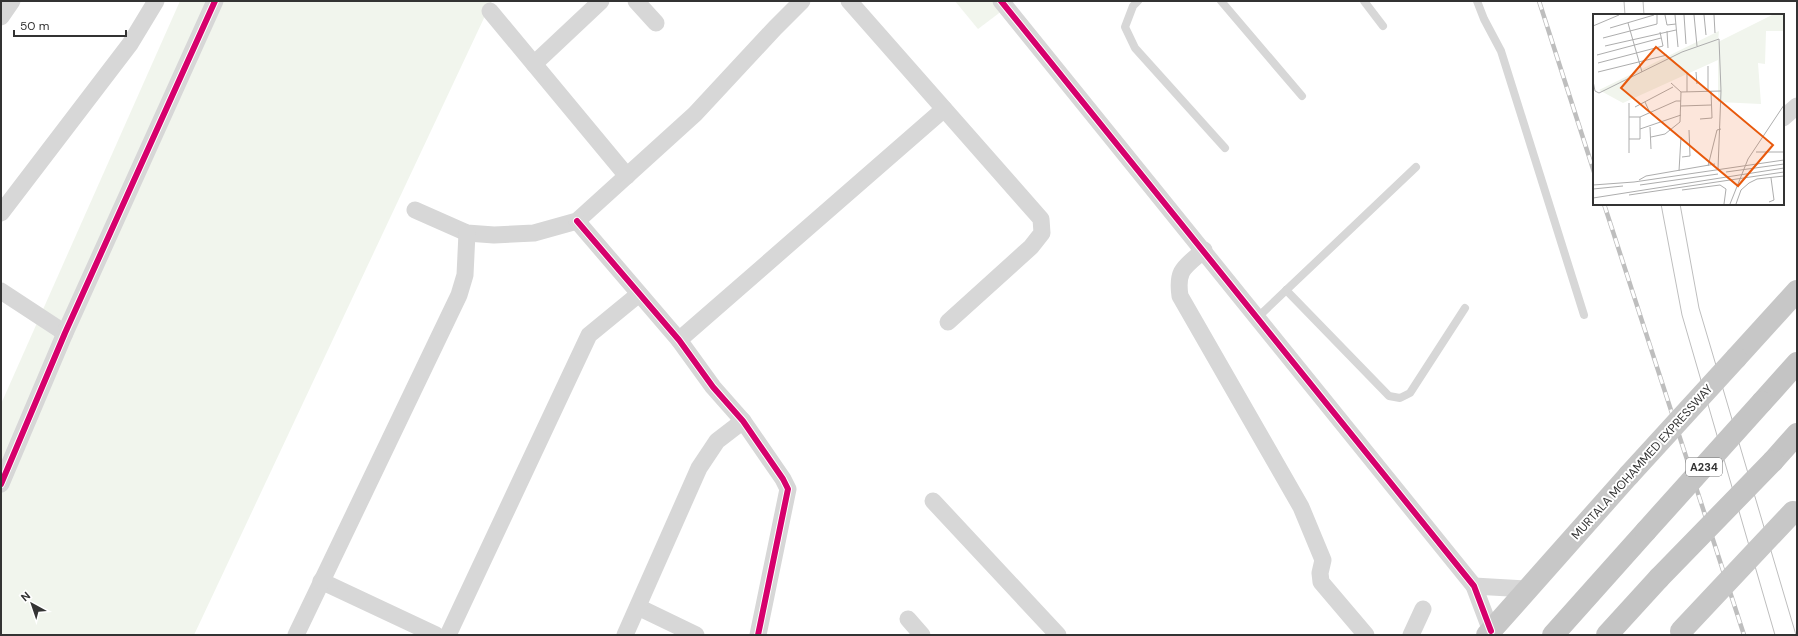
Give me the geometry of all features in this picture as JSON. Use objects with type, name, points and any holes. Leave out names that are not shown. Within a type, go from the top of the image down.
[{"type":"highway","name":"MURTALA MOHAMMED EXPRESSWAY","points":[[1489,633],[1629,475],[1797,291]]},
{"type":"highway","name":"A234","points":[[1553,635],[1797,362]]},
{"type":"highway","points":[[1607,635],[1659,578],[1773,461],[1797,434]]},
{"type":"highway","points":[[1680,633],[1795,510]]},
{"type":"street","points":[[1,17],[12,1]]},
{"type":"street","points":[[1,213],[130,44],[156,1]]},
{"type":"street","points":[[1,484],[65,334],[215,1]]},
{"type":"street","points":[[534,64],[601,1]]},
{"type":"street","points":[[636,1],[656,23]]},
{"type":"street","points":[[415,210],[468,233],[494,235],[534,233],[577,221],[696,114],[801,1]]},
{"type":"street","points":[[849,1],[1041,220],[1042,234],[1031,247],[948,322]]},
{"type":"street","points":[[1005,2],[1474,586],[1489,633]]},
{"type":"street","points":[[490,11],[627,176]]},
{"type":"street","points":[[1784,117],[1797,106]]},
{"type":"street","points":[[679,340],[944,109]]},
{"type":"street","points":[[577,221],[679,340],[713,387],[743,421],[783,479],[788,489],[758,635]]},
{"type":"street","points":[[296,635],[459,295],[465,275],[468,233]]},
{"type":"street","points":[[1204,250],[1180,274],[1178,282],[1180,296],[1301,507],[1323,560],[1320,573],[1321,582],[1366,635]]},
{"type":"street","points":[[1,291],[65,334]]},
{"type":"street","points":[[448,635],[589,335],[639,294]]},
{"type":"street","points":[[624,635],[638,607],[699,468],[717,441],[743,421]]},
{"type":"street","points":[[933,501],[1058,635]]},
{"type":"street","points":[[321,581],[436,635]]},
{"type":"street","points":[[1474,586],[1528,589]]},
{"type":"street","points":[[638,607],[696,635]]},
{"type":"street","points":[[1411,635],[1423,609]]},
{"type":"street","points":[[908,619],[922,635]]},
{"type":"lane","points":[[1138,1],[1132,6],[1125,27],[1135,48],[1225,148]]},
{"type":"lane","points":[[1221,1],[1302,96]]},
{"type":"lane","points":[[1364,1],[1383,26]]},
{"type":"lane","points":[[1477,1],[1484,19],[1501,51],[1584,315]]},
{"type":"lane","points":[[1258,317],[1416,167]]},
{"type":"lane","points":[[1286,290],[1389,396],[1400,398],[1410,393],[1465,308]]},
{"type":"shaded area","points":[[180,1],[492,1],[194,635],[1,635],[1,404]]},
{"type":"shaded area","points":[[955,1],[1015,1],[978,29]]},
{"type":"tram line","points":[[1624,1],[1625,14]]},
{"type":"tram line","points":[[1643,1],[1644,14]]},
{"type":"tram line","points":[[1661,205],[1682,315],[1775,635]]},
{"type":"tram line","points":[[1680,205],[1699,308],[1796,635]]},
{"type":"railway","points":[[1539,1],[1593,169]]},
{"type":"railway","points":[[1604,205],[1744,635]]},
{"type":"cycle path","points":[[1,484],[65,333],[215,1]]},
{"type":"cycle path","points":[[1001,1],[1474,586],[1491,631]]},
{"type":"cycle path","points":[[577,221],[679,340],[713,387],[743,421],[783,479],[788,489],[758,635]]}]
